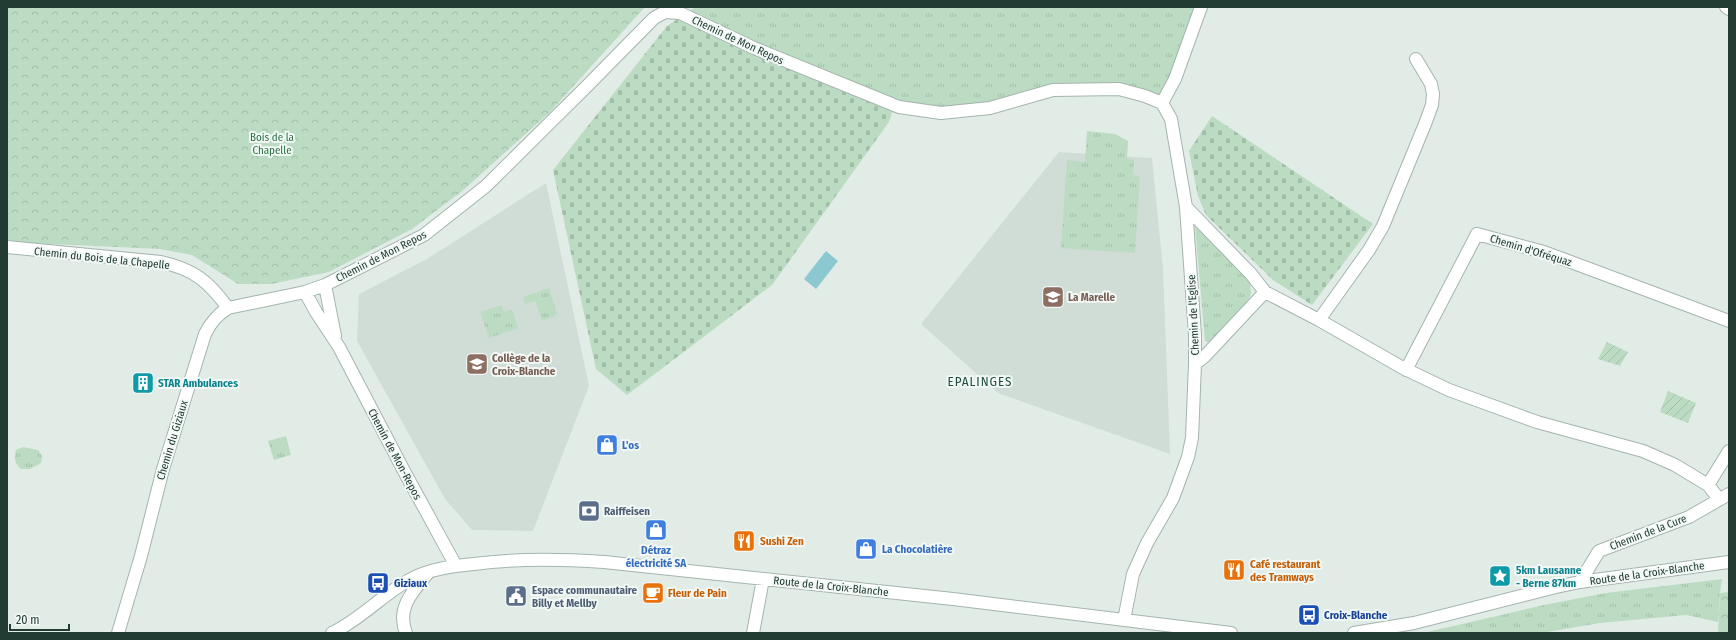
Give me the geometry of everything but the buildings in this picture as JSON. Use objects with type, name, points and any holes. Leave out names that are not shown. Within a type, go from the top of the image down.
[{"type":"street","points":[[1162,103],[1175,79],[1201,7]]},
{"type":"street","name":"Chemin de Mon Repos","points":[[305,292],[325,285],[424,235],[486,186],[654,18],[665,12],[680,13],[754,48],[899,107],[941,113],[983,109],[1053,90],[1119,89],[1145,96],[1162,103]]},
{"type":"street","points":[[1319,320],[1381,230],[1425,124],[1432,105],[1433,94],[1431,84],[1416,59]]},
{"type":"street","name":"Chemin de l'Eglise","points":[[1124,620],[1133,574],[1147,543],[1173,498],[1188,457],[1192,438],[1195,334],[1186,207],[1170,119],[1162,103]]},
{"type":"street","points":[[1186,207],[1251,274],[1265,292],[1319,320],[1406,370],[1448,390],[1537,422],[1643,451],[1675,465],[1708,484],[1724,496]]},
{"type":"street","name":"Chemin d'Ofréquaz","points":[[1406,370],[1477,234],[1544,252],[1729,321]]},
{"type":"street","name":"Chemin du Bois de la Chapelle","points":[[7,247],[162,262],[176,265],[202,279],[215,290],[228,308]]},
{"type":"street","name":"Chemin de Mon-Repos","points":[[325,285],[336,341]]},
{"type":"street","name":"Chemin de Mon-Repos","points":[[305,292],[316,312],[336,341],[456,566]]},
{"type":"street","name":"Chemin du Giziaux","points":[[118,633],[141,556],[163,469],[205,334],[210,323],[228,308],[305,292]]},
{"type":"street","points":[[1195,364],[1205,356],[1265,292]]},
{"type":"street","points":[[1708,484],[1729,451]]},
{"type":"street","name":"Chemin de la Cure","points":[[1580,582],[1599,551],[1688,517],[1724,496]]},
{"type":"street","name":"Route de la Croix-Blanche","points":[[332,633],[364,613],[398,586],[430,571],[456,566],[530,559],[567,559],[953,599],[1231,633]]},
{"type":"street","name":"Route de la Croix-Blanche","points":[[1354,633],[1414,623],[1556,586],[1729,562]]},
{"type":"street","points":[[406,633],[402,616],[405,604],[430,571]]},
{"type":"street","points":[[753,633],[763,579]]},
{"type":"shaded area","name":"La Marelle","points":[[1059,152],[1152,158],[1163,269],[1170,454],[998,393],[921,324]]},
{"type":"shaded area","name":"Collège de la Croix-Blanche","points":[[546,183],[589,386],[533,531],[472,530],[445,499],[357,341],[359,294],[427,259]]},
{"type":"green space","name":"Bois de la Chapelle","points":[[7,7],[645,7],[550,112],[461,192],[412,229],[329,272],[271,284],[238,284],[192,255],[160,249],[29,243],[7,240]]},
{"type":"green space","points":[[695,7],[1200,7],[1163,104],[1107,89],[1044,88],[955,113],[895,104],[687,13]]},
{"type":"green space","points":[[687,13],[895,104],[889,122],[772,285],[627,395],[596,369],[553,170],[667,26]]},
{"type":"green space","points":[[1212,116],[1373,224],[1312,305],[1273,280],[1206,215],[1198,196],[1189,151]]},
{"type":"green space","points":[[1087,131],[1115,134],[1128,141],[1127,159],[1134,160],[1133,175],[1140,176],[1135,253],[1061,248],[1067,160],[1085,162]]},
{"type":"green space","points":[[1195,226],[1202,227],[1250,281],[1251,294],[1249,299],[1209,343],[1205,341]]},
{"type":"green space","points":[[549,288],[557,314],[542,321],[535,301],[525,304],[523,297]]},
{"type":"green space","points":[[502,305],[504,312],[512,309],[518,328],[489,338],[480,312]]},
{"type":"green space","points":[[1607,342],[1628,352],[1620,366],[1598,359]]},
{"type":"green space","points":[[1668,391],[1696,403],[1688,423],[1660,412]]},
{"type":"green space","points":[[286,436],[291,455],[274,460],[268,441]]},
{"type":"green space","points":[[23,447],[38,450],[42,456],[41,463],[30,469],[21,469],[15,460],[15,456],[16,450]]},
{"type":"green space","points":[[1722,579],[1718,622],[1686,615],[1600,623],[1541,633],[1427,632],[1544,605],[1606,593]]},
{"type":"green space","points":[[1729,592],[1729,633],[1718,633],[1720,593]]},
{"type":"water","points":[[826,251],[838,261],[816,289],[804,279]]},
{"type":"place","name":"La Marelle","points":[[1053,297]]},
{"type":"place","name":"Collège de la Croix-Blanche","points":[[477,364]]},
{"type":"place","name":"STAR Ambulances","points":[[143,383]]},
{"type":"place","name":"L'os","points":[[607,445]]},
{"type":"place","name":"Raiffeisen","points":[[589,511]]},
{"type":"place","name":"Détraz électricité SA","points":[[656,530]]},
{"type":"place","name":"Sushi Zen","points":[[744,541]]},
{"type":"place","name":"La Chocolatière","points":[[866,549]]},
{"type":"place","name":"Café restaurant des Tramways","points":[[1234,570]]},
{"type":"place","name":"5km Lausanne - Berne 87km","points":[[1500,576]]},
{"type":"place","name":"Giziaux","points":[[378,583]]},
{"type":"place","name":"Fleur de Pain","points":[[653,593]]},
{"type":"place","name":"Espace communautaire Billy et Mellby","points":[[516,596]]},
{"type":"place","name":"Croix-Blanche","points":[[1309,615]]},
{"type":"district","name":"EPALINGES","points":[[980,381]]}]
